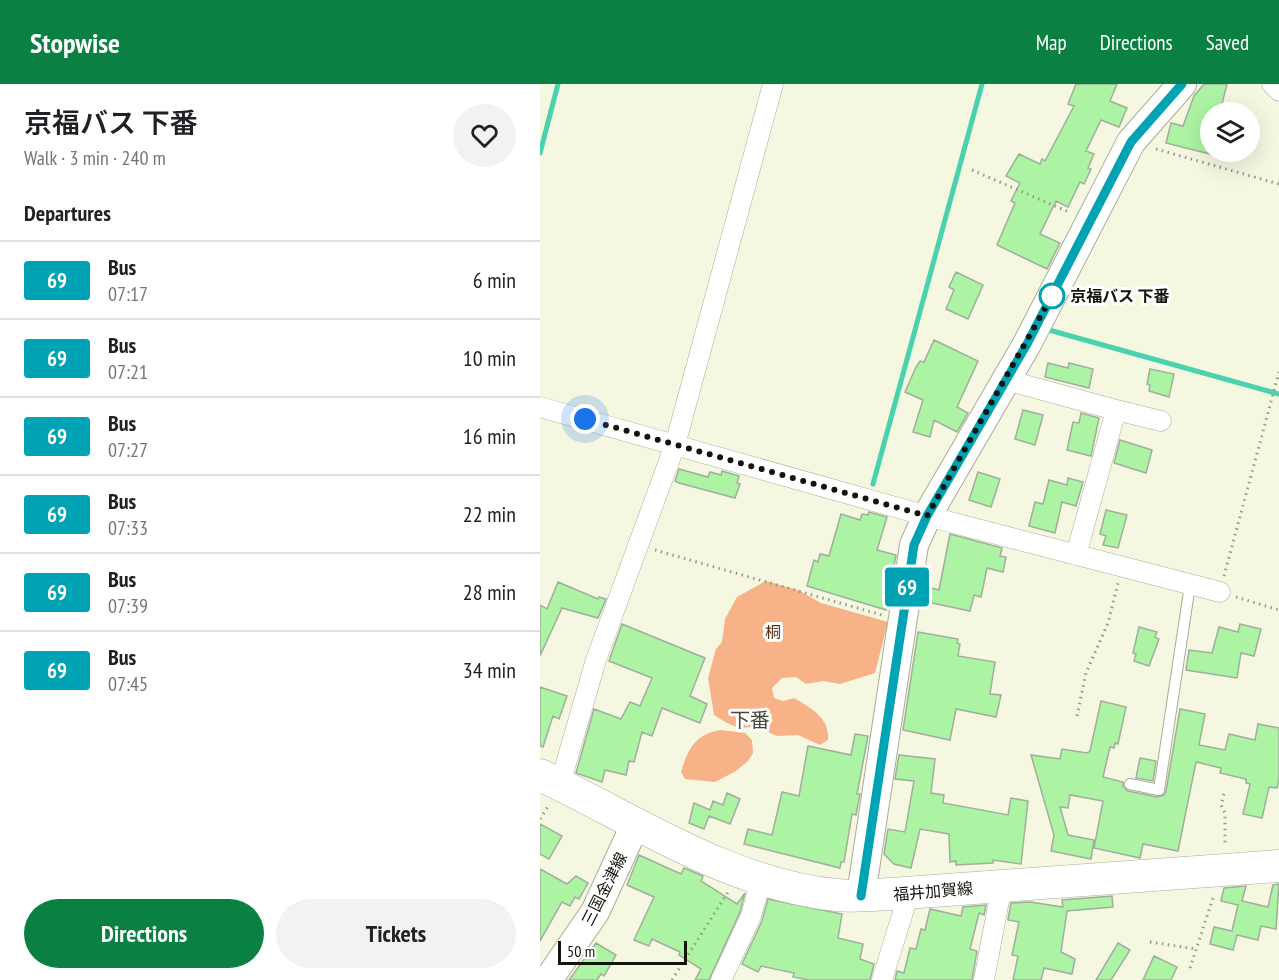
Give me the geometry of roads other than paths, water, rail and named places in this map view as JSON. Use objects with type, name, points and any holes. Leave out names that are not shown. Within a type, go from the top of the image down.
[{"type":"main road","points":[[861,896],[914,545],[927,516],[1006,380],[1131,142],[1170,88]]},
{"type":"main road","name":"福井加賀線","points":[[550,780],[635,825],[750,876],[828,894],[861,896],[1002,885],[1224,862],[1279,866]]},
{"type":"main road","name":"三国金津線","points":[[548,980],[596,912],[635,825]]},
{"type":"street","points":[[550,780],[640,546],[675,445],[773,84]]},
{"type":"street","points":[[1272,84],[1279,91]]},
{"type":"street","points":[[1006,380],[1161,421]]},
{"type":"street","points":[[540,407],[927,516],[1220,592]]},
{"type":"street","points":[[1076,555],[1116,410]]},
{"type":"street","points":[[721,980],[752,916],[750,876]]},
{"type":"street","points":[[984,980],[1002,885]]},
{"type":"street","points":[[882,980],[909,892]]},
{"type":"lane","points":[[1130,784],[1159,790],[1190,585]]},
{"type":"waterway","points":[[540,153],[558,84]]},
{"type":"waterway","points":[[873,484],[982,84]]},
{"type":"waterway","points":[[1050,327],[1049,330],[1279,394]]},
{"type":"place","name":"京福バス 下番","points":[[1052,296]]},
{"type":"district","name":"下番","points":[[750,720]]},
{"type":"park label","name":"桐","points":[[773,632]]}]
